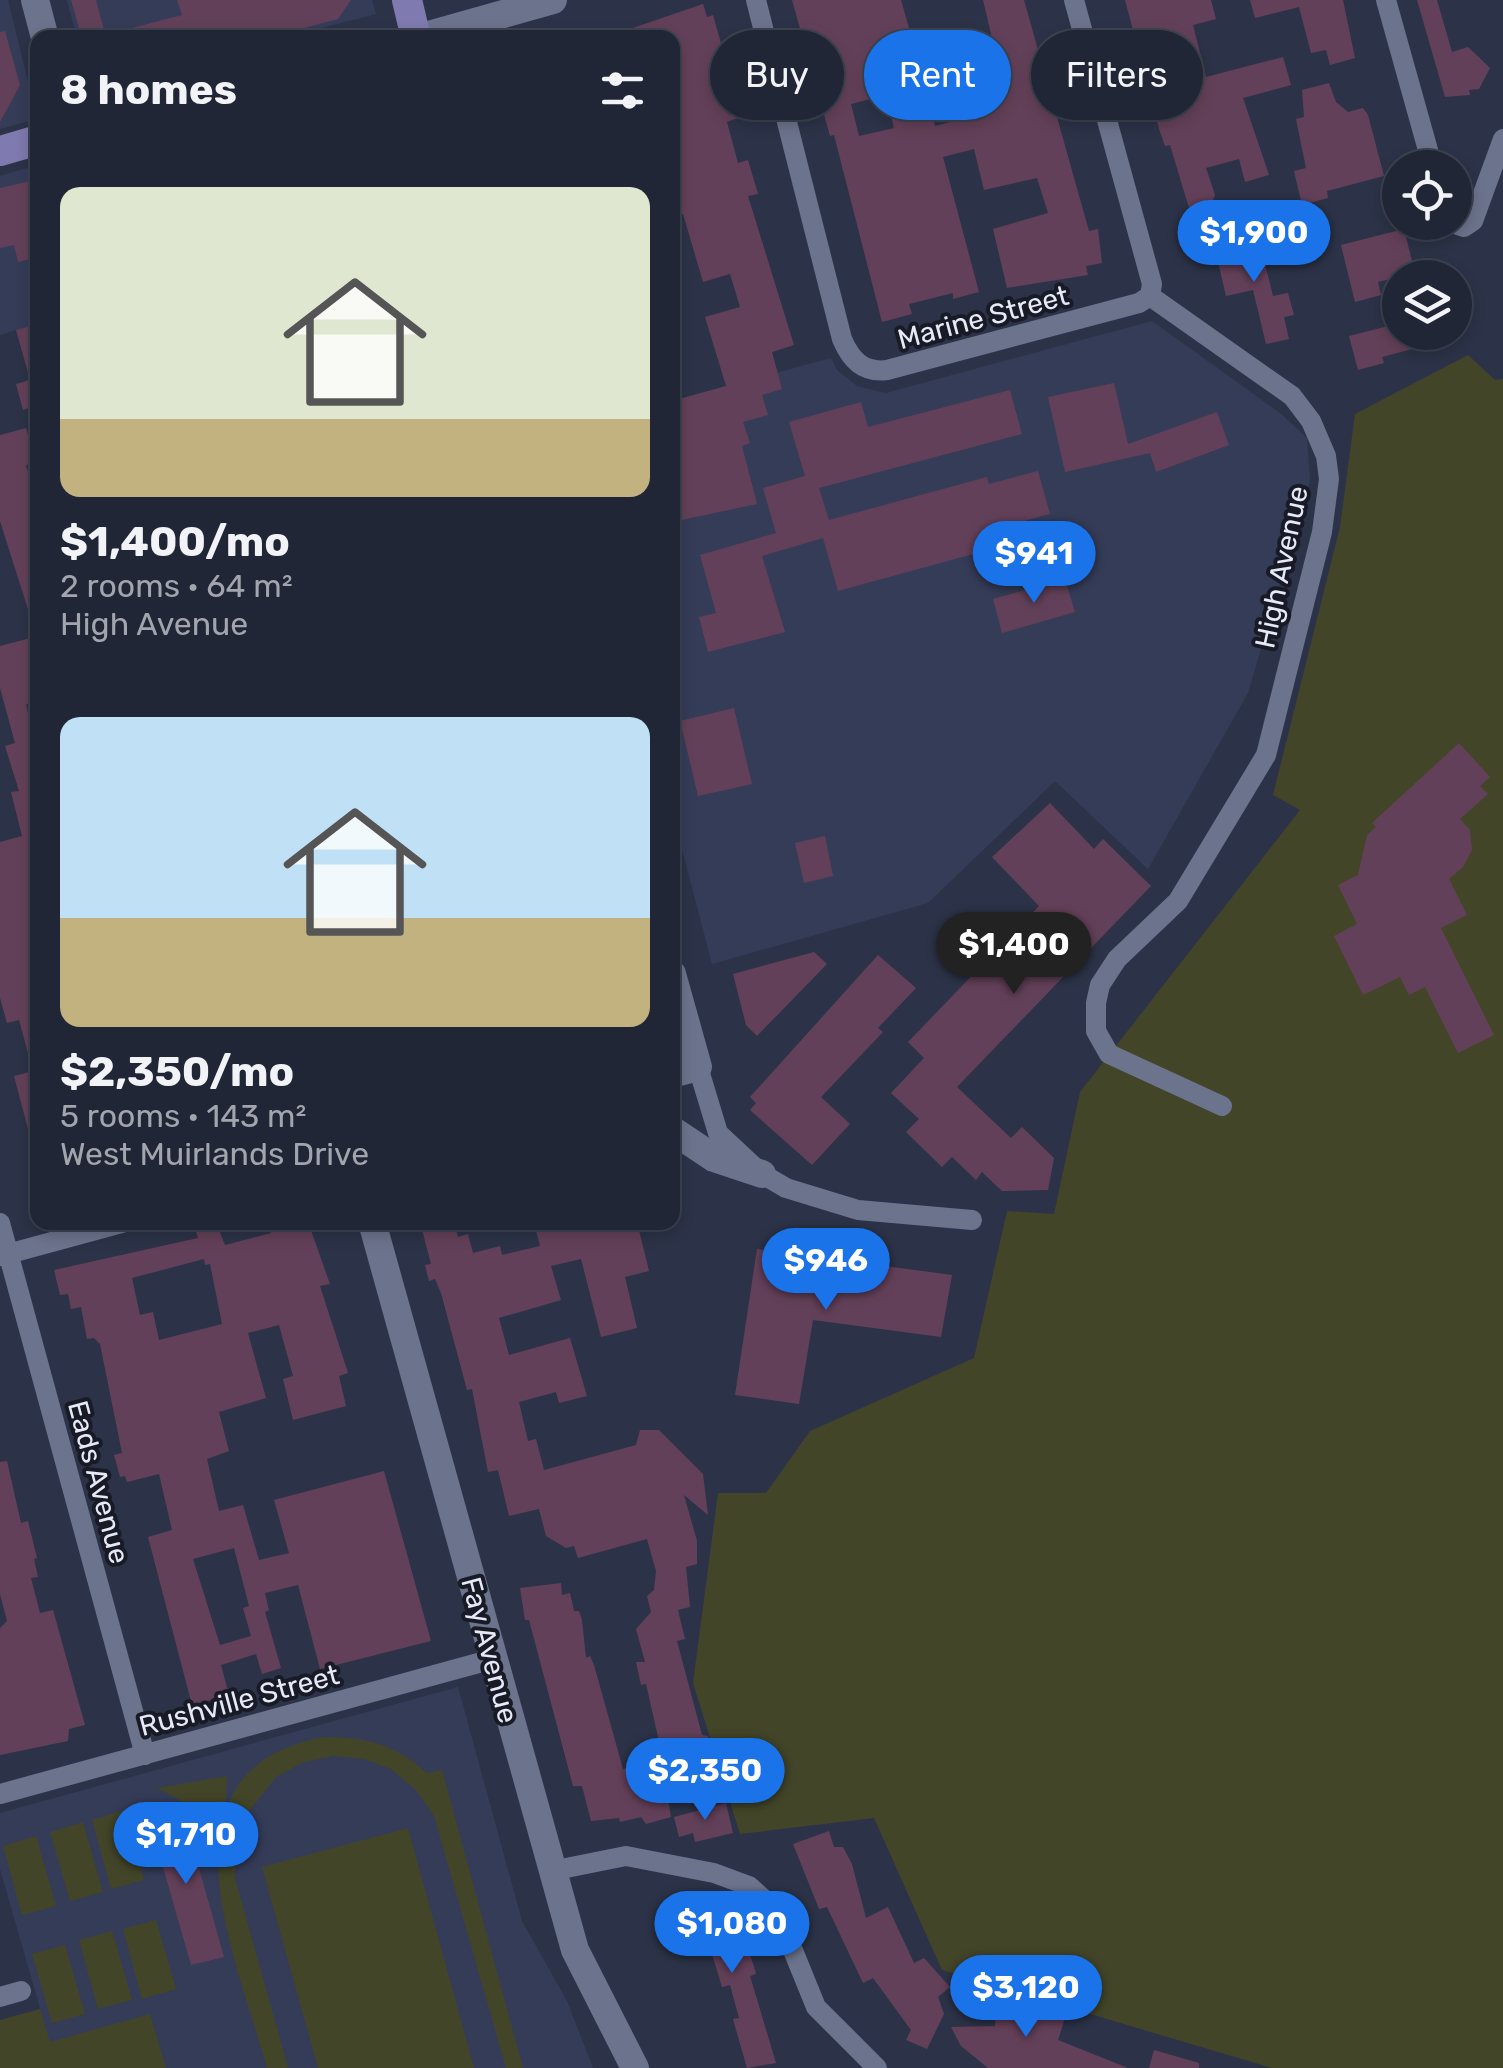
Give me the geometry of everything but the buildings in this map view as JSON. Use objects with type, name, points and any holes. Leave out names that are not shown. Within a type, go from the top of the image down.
[{"type":"main road","points":[[408,0],[415,30]]},
{"type":"main road","points":[[0,151],[30,142]]},
{"type":"street","points":[[34,0],[43,30]]},
{"type":"street","points":[[443,30],[553,0]]},
{"type":"street","name":"Marine Street","points":[[756,0],[842,338],[856,362],[876,372],[887,370],[1139,304],[1150,296]]},
{"type":"street","points":[[1074,0],[1152,284],[1150,296]]},
{"type":"street","points":[[1386,0],[1428,150]]},
{"type":"street","points":[[1472,222],[1503,139]]},
{"type":"street","name":"High Avenue","points":[[1150,296],[1292,396],[1311,421],[1326,456],[1329,479],[1322,532],[1266,755],[1178,901],[1117,959],[1100,985],[1096,1003],[1096,1032],[1109,1054],[1222,1106]]},
{"type":"street","points":[[680,1033],[685,1070],[718,1133],[762,1174]]},
{"type":"street","points":[[680,1135],[714,1158],[762,1174],[823,1202],[972,1220]]},
{"type":"street","name":"Eads Avenue","points":[[0,1223],[4,1255],[145,1754]]},
{"type":"street","points":[[4,1255],[96,1230]]},
{"type":"street","name":"Fay Avenue","points":[[374,1230],[575,1950],[635,2068]]},
{"type":"street","name":"Rushville Street","points":[[0,1794],[493,1659]]},
{"type":"street","points":[[551,1871],[626,1856],[714,1874],[749,1886],[777,1911],[816,2008],[877,2068]]},
{"type":"shaded area","points":[[0,0],[8,0],[30,90],[30,121],[0,129]]},
{"type":"shaded area","points":[[67,0],[372,0],[376,14],[315,30],[75,30]]},
{"type":"shaded area","points":[[30,167],[30,326],[0,335],[0,176]]},
{"type":"shaded area","points":[[1152,321],[1280,413],[1307,438],[1310,481],[1248,693],[1148,869],[1055,781],[928,903],[712,964],[680,842],[680,399],[831,358],[837,370],[857,386],[886,393]]},
{"type":"shaded area","points":[[458,1687],[522,1921],[567,2001],[593,2068],[0,2068],[40,2008],[0,1869],[0,1813]]},
{"type":"green space","points":[[1468,355],[1495,380],[1503,379],[1503,2068],[1272,2068],[942,1970],[874,1818],[740,1834],[693,1683],[718,1493],[766,1493],[810,1431],[974,1358],[1007,1211],[1054,1214],[1080,1092],[1300,810],[1273,795],[1340,527],[1355,414]]},
{"type":"green space","points":[[324,1737],[380,1744],[404,1755],[427,1773],[442,1770],[523,2068],[506,2068],[434,1816],[416,1790],[391,1769],[364,1759],[334,1756],[304,1762],[276,1777],[245,1816],[236,1847],[235,1878],[288,2068],[267,2068],[226,1924],[219,1874],[221,1827],[237,1787],[270,1756]]},
{"type":"green space","points":[[227,1776],[226,1799],[218,1820],[157,1788]]},
{"type":"green space","points":[[125,1810],[144,1880],[111,1889],[92,1820]]},
{"type":"green space","points":[[83,1822],[103,1892],[70,1901],[50,1832]]},
{"type":"green space","points":[[408,1828],[474,2068],[318,2068],[262,1867]]},
{"type":"green space","points":[[36,1836],[56,1906],[22,1915],[3,1846]]},
{"type":"green space","points":[[156,1920],[176,1989],[142,1999],[123,1929]]},
{"type":"green space","points":[[112,1931],[132,2000],[98,2009],[79,1940]]},
{"type":"green space","points":[[65,1945],[85,2014],[52,2023],[32,1954]]},
{"type":"green space","points":[[40,2009],[50,2042],[150,2014],[166,2068],[0,2068],[0,2020]]}]
